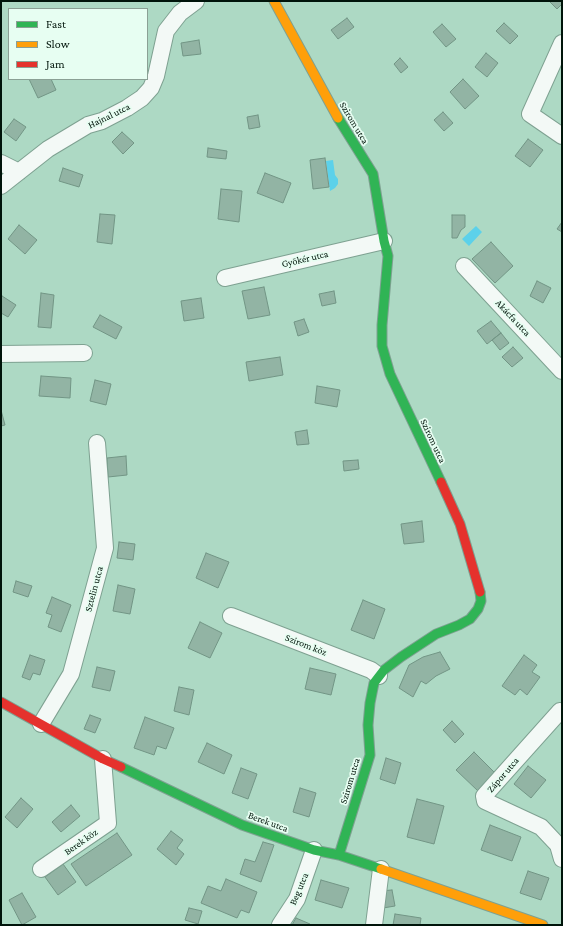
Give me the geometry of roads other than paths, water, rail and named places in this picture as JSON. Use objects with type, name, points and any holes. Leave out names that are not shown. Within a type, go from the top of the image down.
[{"type":"street","name":"Hajnal utca","points":[[1,186],[48,149],[71,134],[88,125],[108,118],[142,98],[151,88],[156,76],[166,31],[180,13],[196,1]]},
{"type":"street","name":"Szirom utca","points":[[274,1],[344,129],[373,174],[384,241],[388,256],[382,325],[382,346],[390,374],[460,524],[479,588],[481,601],[478,609],[470,619],[436,634],[401,657],[378,676],[374,683],[368,725],[370,755],[339,855]]},
{"type":"street","points":[[562,43],[530,114],[562,136]]},
{"type":"street","points":[[1,163],[19,172]]},
{"type":"street","name":"Gyökér utca","points":[[225,278],[384,241]]},
{"type":"street","name":"Akácfa utca","points":[[464,266],[562,370]]},
{"type":"street","points":[[1,354],[84,353]]},
{"type":"street","name":"Sztelin utca","points":[[40,724],[71,674],[105,548],[97,443]]},
{"type":"street","name":"Szirom köz","points":[[231,616],[371,670],[378,676]]},
{"type":"street","name":"Berek utca","points":[[1,702],[103,759],[242,825],[314,850],[339,855],[543,925]]},
{"type":"street","name":"Zápor utca","points":[[560,711],[484,796],[485,801],[541,827],[558,845],[562,859]]},
{"type":"street","name":"Berek köz","points":[[41,869],[108,823],[103,759]]},
{"type":"street","name":"Beg utca","points":[[280,925],[297,899],[314,850]]},
{"type":"street","points":[[374,925],[381,869]]},
{"type":"water","points":[[333,160],[338,184],[330,191],[326,161]]},
{"type":"water","points":[[476,226],[482,232],[469,246],[462,239]]}]
